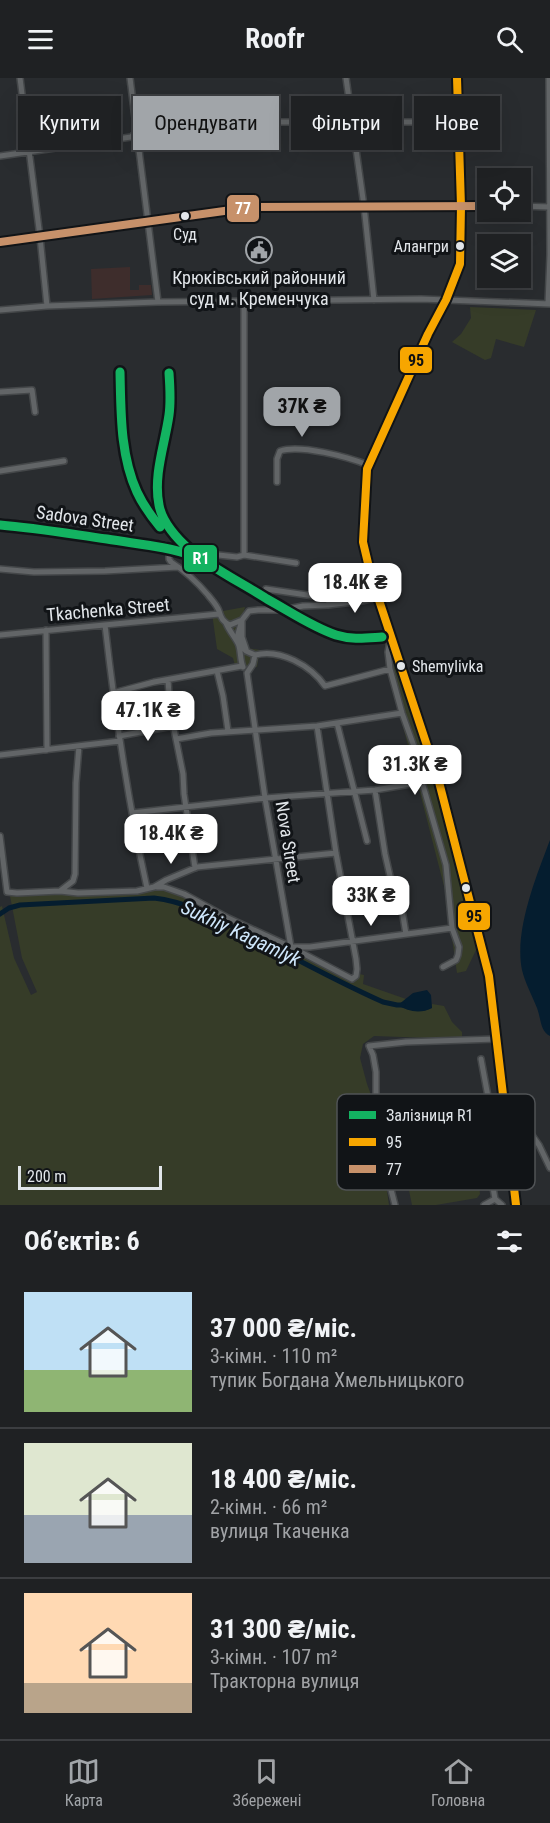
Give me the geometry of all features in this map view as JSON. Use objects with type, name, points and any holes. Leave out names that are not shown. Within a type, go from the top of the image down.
[{"type":"main road","points":[[457,78],[457,96]]},
{"type":"main road","points":[[459,150],[460,264],[446,300],[368,465],[363,542],[369,569],[439,783],[489,976],[503,1094]]},
{"type":"main road","points":[[0,242],[253,207],[461,206]]},
{"type":"main road","points":[[514,1190],[516,1205]]},
{"type":"street","points":[[20,78],[40,237],[46,306]]},
{"type":"street","points":[[130,78],[133,98]]},
{"type":"street","points":[[346,78],[348,96]]},
{"type":"street","points":[[0,310],[46,306],[244,301],[446,300],[549,304],[549,78]]},
{"type":"street","points":[[0,156],[133,135]]},
{"type":"street","points":[[140,150],[158,302]]},
{"type":"street","points":[[356,150],[374,300]]},
{"type":"street","points":[[461,206],[477,206]]},
{"type":"street","points":[[531,206],[550,207]]},
{"type":"street","points":[[244,301],[244,555]]},
{"type":"street","points":[[0,393],[32,390],[35,412]]},
{"type":"street","points":[[277,482],[277,459],[280,451],[286,449],[295,448],[336,455],[368,465]]},
{"type":"street","points":[[0,471],[64,461]]},
{"type":"street","name":"Sadova Street","points":[[0,522],[165,545],[169,548],[169,559],[179,567]]},
{"type":"street","points":[[209,554],[237,557],[244,555],[296,563]]},
{"type":"street","points":[[0,569],[34,572],[93,572],[179,567],[206,593],[219,610],[231,635],[246,651],[255,655],[263,653],[294,660],[320,678],[325,686],[390,669]]},
{"type":"street","points":[[345,603],[358,582],[358,573],[369,569]]},
{"type":"street","points":[[266,589],[314,596],[351,594]]},
{"type":"street","points":[[327,605],[342,593]]},
{"type":"street","points":[[248,673],[242,666],[238,634],[242,620],[249,611],[283,610],[378,597]]},
{"type":"street","name":"Tkachenka Street","points":[[0,634],[219,614]]},
{"type":"street","points":[[226,624],[234,624],[242,620]]},
{"type":"street","points":[[242,620],[242,637],[246,651]]},
{"type":"street","points":[[105,625],[119,738],[147,888]]},
{"type":"street","points":[[46,630],[47,750]]},
{"type":"street","points":[[391,636],[388,652],[390,669],[416,752],[422,783],[446,865],[452,928],[459,947],[456,960],[443,967]]},
{"type":"street","name":"Nova Street","points":[[255,655],[248,673],[283,908],[291,947]]},
{"type":"street","points":[[113,693],[242,666]]},
{"type":"street","points":[[217,671],[228,731]]},
{"type":"street","points":[[168,680],[168,694],[183,774],[195,868]]},
{"type":"street","points":[[176,739],[228,731],[317,726],[402,713]]},
{"type":"street","points":[[337,723],[368,841]]},
{"type":"street","points":[[0,755],[79,746],[173,726]]},
{"type":"street","points":[[0,836],[7,892],[121,892],[164,887],[184,894],[352,979],[356,976],[357,969],[336,853],[317,726]]},
{"type":"street","points":[[60,891],[73,880],[75,874],[76,783],[79,746]]},
{"type":"street","points":[[132,813],[266,798],[375,790],[422,783]]},
{"type":"street","points":[[375,790],[385,854],[390,876],[399,892],[406,934]]},
{"type":"street","points":[[154,887],[195,868],[336,853]]},
{"type":"street","points":[[291,947],[301,948],[353,942],[452,928]]},
{"type":"street","points":[[376,1094],[375,1063],[369,1046],[406,1042],[496,1039]]},
{"type":"street","points":[[481,1059],[488,1094]]},
{"type":"street","points":[[535,1141],[550,1168]]},
{"type":"street","points":[[391,1190],[395,1205]]},
{"type":"street","points":[[493,1190],[495,1199],[502,1205]]},
{"type":"street","points":[[484,1205],[495,1199]]},
{"type":"shaded area","points":[[130,267],[130,290],[139,290],[139,285],[151,285],[152,295],[92,299],[91,269]]},
{"type":"green space","points":[[470,307],[536,310],[524,347],[496,339],[491,358],[485,360],[452,342],[461,334],[471,318]]},
{"type":"green space","points":[[245,607],[243,615],[247,648],[260,650],[257,667],[236,669],[233,658],[217,649],[212,613]]},
{"type":"green space","points":[[384,639],[393,652],[428,764],[477,945],[466,971],[457,973],[445,890],[389,672]]},
{"type":"green space","points":[[170,891],[352,981],[359,974],[364,975],[363,984],[406,999],[398,1006],[419,1011],[432,1008],[432,1004],[444,1006],[452,1022],[462,1032],[462,1037],[459,1039],[374,1036],[363,1044],[360,1058],[371,1094],[337,1094],[337,1190],[387,1190],[389,1205],[0,1205],[0,907],[2,906],[14,958],[31,995],[37,992],[22,958],[10,896],[51,893],[121,894]]},
{"type":"green space","points":[[409,1190],[480,1190],[477,1198],[436,1205],[412,1205]]},
{"type":"water","points":[[550,840],[550,1036],[543,1028],[525,980],[520,955],[528,904]]},
{"type":"water","points":[[427,990],[431,995],[432,1008],[415,1011],[398,1005],[413,993]]},
{"type":"waterway","name":"Sukhiy Kagamlyk","points":[[0,914],[20,905],[154,898],[167,900],[219,919],[383,1002],[403,1005]]},
{"type":"rail line","name":"R1","points":[[120,372],[122,433],[127,463],[139,497],[160,527]]},
{"type":"rail line","name":"R1","points":[[169,373],[170,410],[157,482],[159,505],[163,518],[175,535],[208,563],[318,628],[348,638],[382,637]]},
{"type":"rail line","name":"R1","points":[[0,525],[151,546],[194,556]]},
{"type":"transit line","name":"95","points":[[457,78],[461,206],[460,264],[446,300],[428,334],[367,469],[363,542],[371,576],[439,782],[489,976],[503,1094]]},
{"type":"transit line","name":"77","points":[[0,242],[253,207],[477,206]]},
{"type":"transit line","name":"95","points":[[514,1190],[516,1205]]},
{"type":"place","name":"Суд","points":[[185,216]]},
{"type":"place","name":"Алангри","points":[[460,246]]},
{"type":"place","name":"Крюківський районний суд м. Кременчука","points":[[259,250]]},
{"type":"place","name":"Shemylivka","points":[[401,666]]}]
